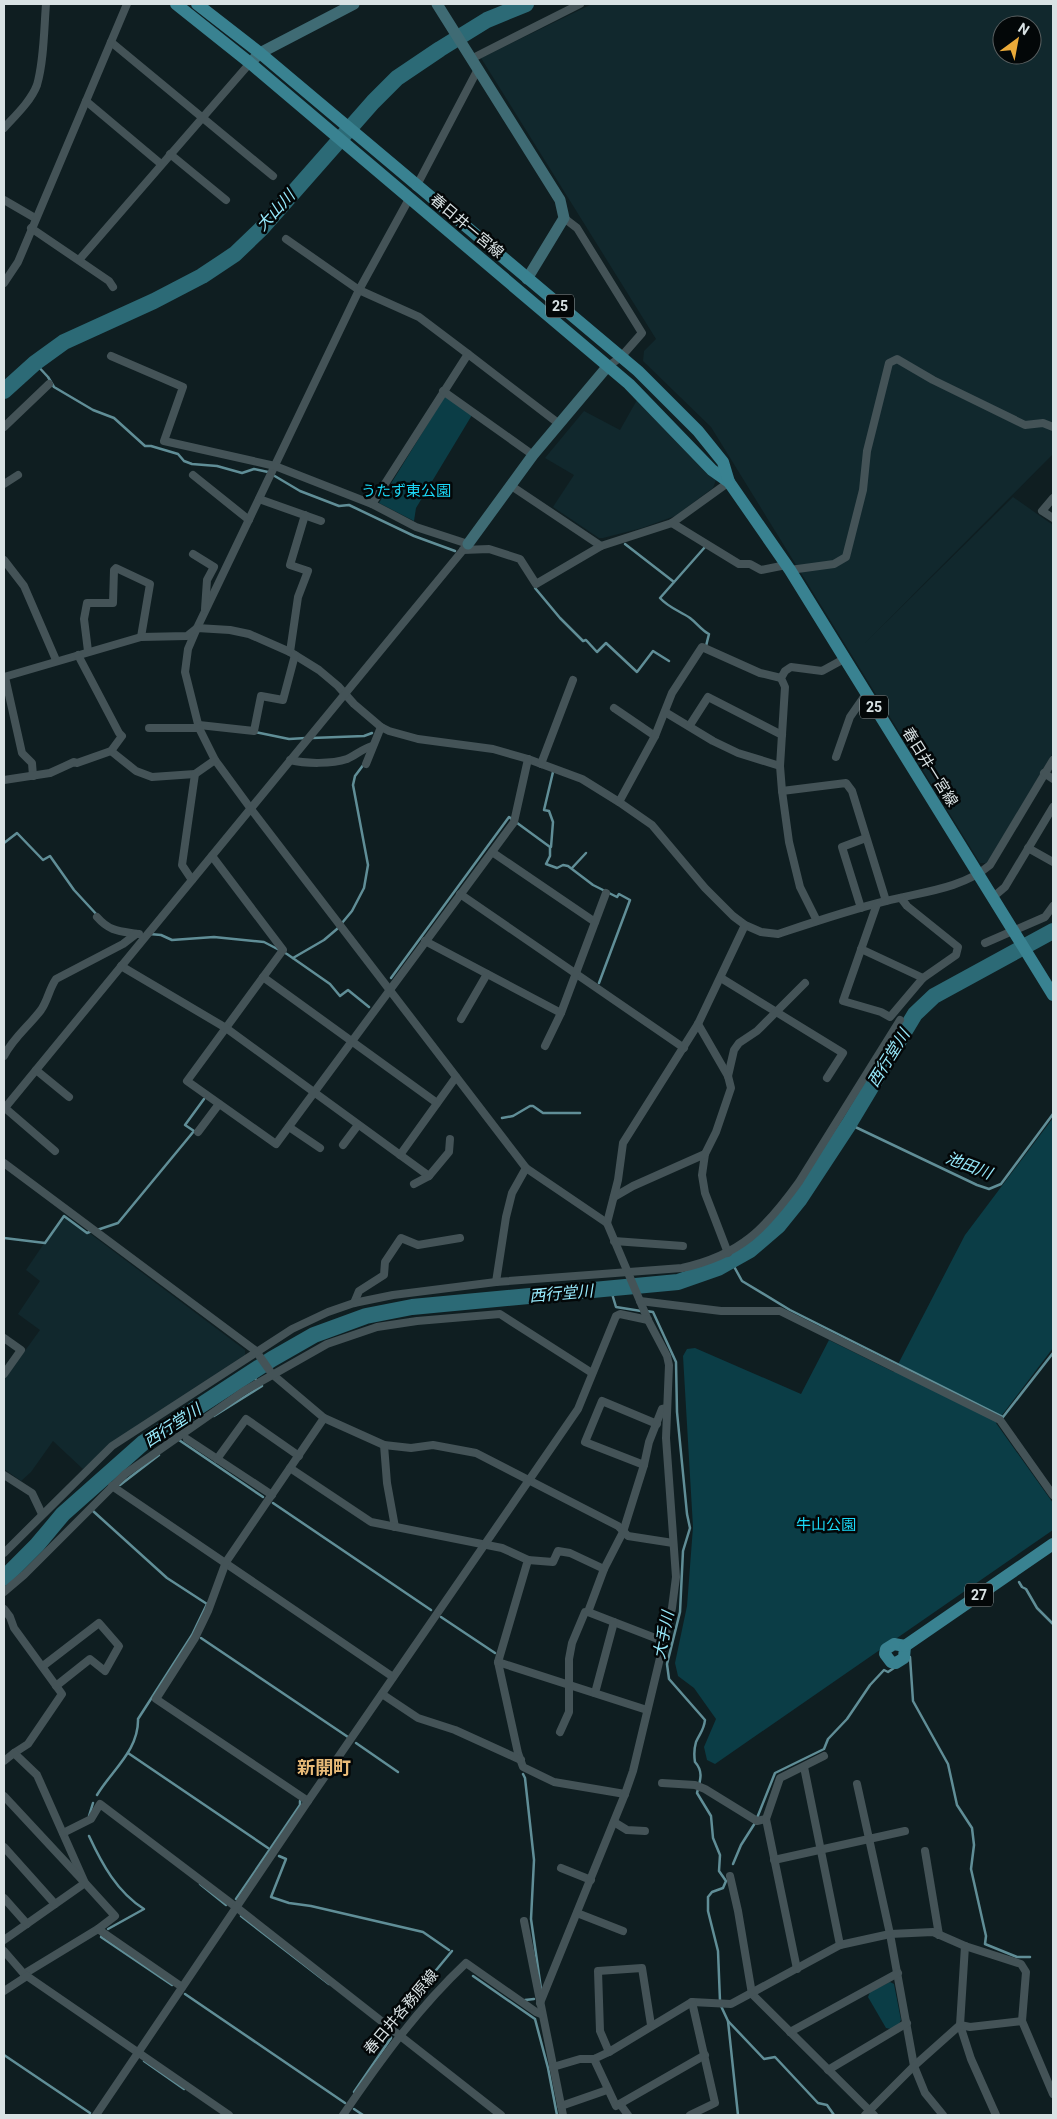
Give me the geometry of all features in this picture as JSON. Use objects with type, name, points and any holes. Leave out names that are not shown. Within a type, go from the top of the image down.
[{"type":"main road","name":"春日井一宮線","points":[[176,4],[250,63],[629,384],[712,470],[728,482],[788,568],[1053,995]]},
{"type":"main road","name":"春日井一宮線","points":[[197,4],[260,53],[416,187],[621,357],[662,394],[698,431],[723,462],[728,482]]},
{"type":"main road","name":"27","points":[[905,1646],[1053,1544]]},
{"type":"street","points":[[4,128],[22,108],[36,86],[44,39],[46,4]]},
{"type":"street","points":[[4,283],[18,262],[127,4]]},
{"type":"street","points":[[79,260],[202,117],[260,53],[351,4]]},
{"type":"street","points":[[55,1151],[4,1108],[465,547],[558,423],[607,367],[621,357],[642,334],[578,228],[564,218],[560,200],[437,4]]},
{"type":"street","points":[[416,187],[472,60],[580,4]]},
{"type":"street","points":[[111,42],[273,176]]},
{"type":"street","points":[[86,100],[161,164]]},
{"type":"street","points":[[170,154],[226,200]]},
{"type":"street","points":[[409,199],[359,290],[197,628],[188,648],[185,672],[199,726],[215,760],[360,949],[389,990],[526,1168],[606,1223],[648,1320],[667,1356],[669,1365],[666,1438],[676,1576],[672,1608],[633,1770],[625,1794],[540,2003]]},
{"type":"street","points":[[4,200],[35,218]]},
{"type":"street","points":[[527,279],[564,218]]},
{"type":"street","points":[[31,228],[109,281],[113,287]]},
{"type":"street","points":[[286,239],[359,290],[419,317],[558,423]]},
{"type":"street","points":[[372,504],[443,390],[468,354]]},
{"type":"street","points":[[111,356],[183,387],[164,441],[275,466],[372,504],[416,527],[465,547],[489,548],[520,559],[536,584],[601,546],[672,523],[728,482]]},
{"type":"street","points":[[672,523],[739,564],[750,564],[761,570],[834,564],[846,557],[862,490],[867,451],[889,363],[897,359],[933,380],[1024,425],[1043,423],[1053,428]]},
{"type":"street","points":[[4,427],[48,384]]},
{"type":"street","points":[[443,390],[533,455]]},
{"type":"street","points":[[4,484],[18,474]]},
{"type":"street","points":[[193,475],[249,520]]},
{"type":"street","points":[[510,485],[601,546]]},
{"type":"street","points":[[1053,498],[1042,510],[1053,518]]},
{"type":"street","points":[[259,500],[321,521]]},
{"type":"street","points":[[149,728],[199,726],[254,731],[260,696],[283,700],[293,654],[298,597],[308,571],[290,565],[305,515]]},
{"type":"street","points":[[193,554],[214,567],[207,580],[206,611]]},
{"type":"street","points":[[4,560],[7,570],[24,586],[56,660]]},
{"type":"street","points":[[88,651],[84,619],[87,603],[113,604],[114,570],[116,568],[150,584],[141,637]]},
{"type":"street","points":[[33,776],[32,763],[22,753],[4,677],[56,660],[141,637],[187,636],[197,628],[230,630],[249,634],[293,654],[319,670],[381,727],[418,739],[493,749],[528,759],[582,779],[620,802],[652,825],[705,888],[733,916],[746,926],[761,932],[778,934],[861,908],[938,889],[978,876],[990,865],[1053,760]]},
{"type":"street","points":[[620,802],[655,736],[672,693],[702,647],[760,673],[781,678]]},
{"type":"street","points":[[4,780],[50,773],[74,762],[111,751],[122,736],[78,655]]},
{"type":"street","points":[[781,678],[785,671],[792,667],[822,671],[844,659]]},
{"type":"street","points":[[781,678],[785,687],[780,766],[789,842],[800,887],[817,921]]},
{"type":"street","points":[[541,764],[573,680]]},
{"type":"street","points":[[836,757],[850,717],[866,694]]},
{"type":"street","points":[[690,725],[708,697],[782,735]]},
{"type":"street","points":[[614,708],[655,736]]},
{"type":"street","points":[[665,712],[690,725],[713,741],[738,753],[780,766]]},
{"type":"street","points":[[366,764],[381,727]]},
{"type":"street","points":[[290,760],[328,762],[347,759],[361,749],[372,746]]},
{"type":"street","points":[[111,751],[144,775],[164,777],[195,774],[215,760]]},
{"type":"street","points":[[212,856],[283,950],[187,1081],[276,1144],[514,822],[528,759]]},
{"type":"street","points":[[1044,773],[1053,779]]},
{"type":"street","points":[[192,880],[182,865],[195,774]]},
{"type":"street","points":[[782,791],[846,784],[852,791],[886,901]]},
{"type":"street","points":[[992,898],[1005,887],[1053,807]]},
{"type":"street","points":[[861,908],[842,847],[866,838]]},
{"type":"street","points":[[1028,848],[1053,862]]},
{"type":"street","points":[[492,852],[595,922]]},
{"type":"street","points":[[546,1046],[561,1014],[606,893]]},
{"type":"street","points":[[460,894],[684,1048]]},
{"type":"street","points":[[877,904],[843,1001],[881,1012],[890,1017],[923,978],[956,955],[958,947],[907,906],[901,898]]},
{"type":"street","points":[[985,943],[1014,933],[1045,917],[1053,906]]},
{"type":"street","points":[[97,918],[105,926],[113,930],[145,937]]},
{"type":"street","points":[[606,1223],[618,1180],[623,1143],[698,1024],[746,926]]},
{"type":"street","points":[[4,1056],[10,1044],[22,1034],[49,998],[51,986],[56,979],[123,944],[136,934]]},
{"type":"street","points":[[425,941],[561,1014]]},
{"type":"street","points":[[861,949],[923,978]]},
{"type":"street","points":[[121,966],[226,1028],[429,1176]]},
{"type":"street","points":[[461,1019],[487,974]]},
{"type":"street","points":[[263,977],[437,1103]]},
{"type":"street","points":[[721,978],[843,1053],[827,1078]]},
{"type":"street","points":[[728,1076],[734,1050],[739,1043],[749,1037],[805,983]]},
{"type":"street","points":[[4,1553],[112,1446],[292,1329],[328,1312],[354,1303],[393,1295],[496,1282],[682,1268],[707,1263],[728,1253],[762,1228],[783,1204],[799,1182],[900,1020]]},
{"type":"street","points":[[698,1024],[728,1076],[730,1088],[716,1132],[705,1154],[702,1175],[705,1193],[728,1253]]},
{"type":"street","points":[[36,1070],[70,1097]]},
{"type":"street","points":[[400,1155],[456,1077]]},
{"type":"street","points":[[198,1132],[219,1104]]},
{"type":"street","points":[[343,1145],[358,1124]]},
{"type":"street","points":[[289,1127],[320,1148]]},
{"type":"street","points":[[414,1184],[429,1176],[449,1152],[450,1139]]},
{"type":"street","points":[[614,1197],[633,1186],[705,1154]]},
{"type":"street","points":[[4,1163],[257,1352],[271,1374],[324,1418],[384,1445],[411,1448],[433,1445],[476,1453],[618,1526],[628,1536],[673,1543]]},
{"type":"street","points":[[496,1282],[506,1217],[512,1193],[526,1168]]},
{"type":"street","points":[[354,1303],[360,1291],[384,1275],[385,1262],[401,1238],[418,1245],[460,1238]]},
{"type":"street","points":[[614,1241],[683,1246]]},
{"type":"street","points":[[640,1301],[721,1311],[780,1311],[1000,1420],[1053,1495]]},
{"type":"street","points":[[4,1592],[24,1575],[125,1474],[271,1374],[327,1344],[377,1327],[417,1321],[500,1314],[592,1373]]},
{"type":"street","points":[[96,2115],[308,1801],[578,1408],[616,1316],[620,1314],[648,1320]]},
{"type":"street","points":[[4,1338],[21,1350],[4,1374]]},
{"type":"street","points":[[644,1465],[585,1442],[602,1401],[656,1424]]},
{"type":"street","points":[[560,1732],[569,1712],[569,1659],[572,1644],[585,1612],[588,1612],[604,1569],[623,1532],[644,1465],[649,1442],[662,1409],[667,1408]]},
{"type":"street","points":[[308,1801],[156,1699],[195,1638],[208,1611],[226,1562],[324,1418]]},
{"type":"street","points":[[217,1459],[246,1419],[299,1456]]},
{"type":"street","points":[[187,1439],[272,1496]]},
{"type":"street","points":[[384,1445],[387,1483],[395,1527]]},
{"type":"street","points":[[290,1468],[371,1522],[502,1548],[528,1560],[553,1562],[558,1551],[570,1553],[604,1569]]},
{"type":"street","points":[[4,1475],[32,1493],[42,1514]]},
{"type":"street","points":[[112,1486],[393,1677]]},
{"type":"street","points":[[528,1560],[498,1662],[521,1760],[524,1767],[554,1782],[625,1794]]},
{"type":"street","points":[[4,1609],[14,1628],[62,1694],[28,1744],[4,1761]]},
{"type":"street","points":[[588,1612],[663,1641]]},
{"type":"street","points":[[4,1626],[12,1622]]},
{"type":"street","points":[[595,1693],[614,1622]]},
{"type":"street","points":[[42,1666],[99,1623],[119,1646],[105,1671],[90,1659],[56,1686]]},
{"type":"street","points":[[498,1662],[647,1710]]},
{"type":"street","points":[[382,1694],[418,1718],[455,1730],[521,1760]]},
{"type":"street","points":[[14,1754],[37,1775],[85,1883]]},
{"type":"street","points":[[797,1969],[766,1819],[780,1778],[824,1756]]},
{"type":"street","points":[[804,1766],[840,1945]]},
{"type":"street","points":[[662,1783],[700,1787],[757,1821],[766,1819]]},
{"type":"street","points":[[857,1784],[898,1973],[914,2066],[925,2092],[943,2115]]},
{"type":"street","points":[[4,1796],[115,1916],[4,1991]]},
{"type":"street","points":[[4,1810],[12,1804]]},
{"type":"street","points":[[63,1833],[92,1819],[100,1804],[501,2115]]},
{"type":"street","points":[[614,1822],[626,1830],[645,1831]]},
{"type":"street","points":[[774,1860],[905,1831]]},
{"type":"street","points":[[4,1847],[55,1904]]},
{"type":"street","points":[[925,1851],[939,1935]]},
{"type":"street","points":[[561,1868],[590,1880]]},
{"type":"street","points":[[730,1876],[748,1964],[752,1994],[870,2114],[914,2066],[960,2025]]},
{"type":"street","points":[[4,1940],[85,1883]]},
{"type":"street","points":[[4,1898],[27,1924]]},
{"type":"street","points":[[577,1912],[623,1931]]},
{"type":"street","points":[[524,1921],[563,2115]]},
{"type":"street","points":[[98,1929],[182,1987]]},
{"type":"street","points":[[553,2067],[580,2059],[594,2059],[609,2052],[692,2002],[731,2004],[840,1945],[890,1934],[933,1932],[965,1946],[1021,1964],[1026,1972],[1022,2021],[1053,2094]]},
{"type":"street","points":[[965,1946],[960,2025],[971,2059],[996,2115]]},
{"type":"street","points":[[4,1951],[26,1975],[229,2115]]},
{"type":"street","name":"春日井各務原線","points":[[343,2115],[400,2035],[427,2002],[466,1963],[536,2012],[542,2014]]},
{"type":"street","points":[[609,2052],[600,2031],[598,1971],[642,1968],[651,2026]]},
{"type":"street","points":[[790,2032],[898,1973]]},
{"type":"street","points":[[690,2115],[706,2112],[715,2103],[692,2002]]},
{"type":"street","points":[[960,2025],[970,2027],[1022,2021]]},
{"type":"street","points":[[828,2070],[907,2023]]},
{"type":"street","points":[[594,2059],[616,2106],[705,2055]]},
{"type":"street","points":[[561,2106],[607,2090]]},
{"type":"street","points":[[620,2104],[628,2115]]},
{"type":"shaded area","points":[[592,4],[1053,4],[1053,454],[864,644],[1013,497],[1053,525],[1053,753],[987,863],[980,863],[711,427],[643,361],[644,351],[656,339],[481,58]]},
{"type":"shaded area","points":[[637,400],[716,480],[713,488],[675,516],[642,528],[599,538],[553,507],[574,475],[545,458],[584,411],[620,430]]},
{"type":"shaded area","points":[[64,1214],[245,1350],[245,1355],[139,1424],[83,1469],[53,1441],[31,1472],[21,1481],[4,1469],[4,1380],[40,1330],[18,1314],[40,1281],[26,1270]]},
{"type":"green space","name":"うたず東公園","points":[[445,396],[472,415],[416,508],[414,521],[379,503]]},
{"type":"green space","name":"牛山公園","points":[[1053,1118],[1053,1348],[996,1423],[1053,1503],[1053,1530],[715,1764],[707,1760],[704,1747],[716,1719],[694,1688],[678,1676],[675,1663],[687,1606],[693,1527],[683,1356],[687,1349],[695,1348],[801,1394],[829,1340],[894,1372],[965,1235]]},
{"type":"green space","points":[[890,1982],[894,1984],[901,2020],[899,2024],[891,2029],[886,2028],[868,1997],[870,1992]]},
{"type":"waterway","name":"大山川","points":[[4,391],[35,363],[64,342],[154,301],[202,276],[235,254],[262,228],[373,102],[397,78],[487,20],[526,4]]},
{"type":"waterway","points":[[35,363],[48,377],[54,387],[93,410],[114,418],[145,446],[178,454],[184,461],[192,464],[217,466],[242,473],[254,469],[268,472],[300,491],[339,506],[349,505],[414,536],[455,551]]},
{"type":"waterway","points":[[625,544],[674,582]]},
{"type":"waterway","points":[[705,547],[660,598],[690,618],[709,634],[706,646]]},
{"type":"waterway","points":[[535,588],[560,618],[597,652],[606,643],[637,672],[653,651],[669,661]]},
{"type":"waterway","points":[[255,732],[289,739],[306,738]]},
{"type":"waterway","points":[[312,738],[364,736],[372,733]]},
{"type":"waterway","points":[[293,958],[324,940],[337,929],[352,911],[364,888],[368,865],[353,785],[355,776],[364,764]]},
{"type":"waterway","points":[[551,847],[553,822],[549,811],[544,810],[553,772]]},
{"type":"waterway","points":[[391,978],[509,817],[550,847],[550,856],[546,864],[557,868],[563,865],[568,866],[593,885],[617,897],[619,894],[630,900],[599,983]]},
{"type":"waterway","points":[[4,843],[17,833],[43,860],[50,856],[74,890],[98,916]]},
{"type":"waterway","points":[[572,868],[586,853]]},
{"type":"waterway","name":"西行堂川","points":[[4,1578],[37,1545],[63,1514],[143,1443],[272,1359],[314,1335],[366,1316],[412,1307],[678,1282],[718,1268],[750,1250],[778,1226],[799,1200],[849,1124],[915,1014],[934,996],[1053,931]]},
{"type":"waterway","points":[[150,934],[161,935],[172,940],[214,937],[264,942],[287,954],[330,984],[340,996],[348,990],[369,1007]]},
{"type":"waterway","points":[[97,1230],[118,1223],[194,1131],[185,1125],[204,1099]]},
{"type":"waterway","points":[[502,1118],[513,1116],[530,1106],[543,1113],[580,1113]]},
{"type":"waterway","name":"池田川","points":[[849,1124],[989,1189],[1001,1184],[1053,1114]]},
{"type":"waterway","points":[[4,1238],[45,1243],[64,1216],[87,1233],[92,1231]]},
{"type":"waterway","points":[[731,1261],[742,1281],[790,1310],[1003,1417],[1053,1353]]},
{"type":"waterway","name":"大手川","points":[[610,1287],[616,1307],[641,1311]]},
{"type":"waterway","name":"大手川","points":[[646,1311],[653,1312],[676,1362],[677,1412],[690,1528],[683,1551],[680,1612],[667,1664],[669,1679],[705,1720],[703,1729],[696,1742],[694,1757],[700,1769],[697,1793],[711,1816],[713,1838],[720,1855],[719,1871],[726,1881],[723,1888],[712,1892],[708,1897],[708,1911],[718,1951],[720,2001]]},
{"type":"waterway","points":[[250,1372],[257,1381]]},
{"type":"waterway","points":[[214,1416],[262,1386]]},
{"type":"waterway","points":[[179,1440],[263,1497]]},
{"type":"waterway","points":[[120,1485],[159,1455]]},
{"type":"waterway","points":[[273,1503],[431,1610]]},
{"type":"waterway","points":[[93,1511],[167,1578],[207,1604],[192,1635],[138,1719],[134,1740],[124,1759],[97,1795]]},
{"type":"waterway","points":[[1019,1582],[1026,1589],[1037,1608],[1053,1624]]},
{"type":"waterway","points":[[441,1617],[495,1653]]},
{"type":"waterway","points":[[201,1638],[348,1737]]},
{"type":"waterway","points":[[910,1657],[913,1701],[948,1764],[957,1805],[972,1828],[974,1845],[971,1869],[986,1936],[985,1944],[1017,1957],[1030,1957]]},
{"type":"waterway","points":[[757,1818],[775,1773],[824,1749],[828,1739],[847,1719],[870,1685],[884,1670],[888,1672],[894,1668]]},
{"type":"waterway","points":[[356,1743],[398,1772]]},
{"type":"waterway","points":[[128,1753],[268,1848]]},
{"type":"waterway","points":[[523,1774],[534,1860],[531,1919],[541,1989]]},
{"type":"waterway","points":[[236,1899],[300,1805],[300,1801]]},
{"type":"waterway","points":[[89,1816],[93,1803]]},
{"type":"waterway","points":[[733,1864],[741,1845],[755,1823]]},
{"type":"waterway","points":[[89,1836],[111,1877],[134,1902],[144,1909],[108,1929]]},
{"type":"waterway","points":[[279,1856],[286,1859],[271,1897],[289,1903],[311,1906],[423,1932],[449,1950]]},
{"type":"waterway","points":[[200,1884],[226,1905]]},
{"type":"waterway","points":[[241,1916],[329,1984]]},
{"type":"waterway","points":[[102,1935],[101,1937],[172,1985]]},
{"type":"waterway","points":[[393,2022],[452,1951]]},
{"type":"waterway","points":[[473,1976],[535,2019],[548,2068],[557,2115]]},
{"type":"waterway","points":[[185,1994],[345,2103]]},
{"type":"waterway","points":[[525,2000],[534,1999]]},
{"type":"waterway","name":"大手川","points":[[721,2006],[728,2021],[764,2059],[775,2057],[818,2103],[827,2105],[834,2115]]},
{"type":"waterway","points":[[728,2021],[738,2115]]},
{"type":"waterway","points":[[354,2092],[391,2038],[390,2032]]},
{"type":"waterway","points":[[4,2055],[90,2113]]},
{"type":"waterway","points":[[144,2061],[184,2089]]},
{"type":"waterway","points":[[354,2109],[363,2115]]},
{"type":"district","name":"新開町","points":[[324,1768]]}]
